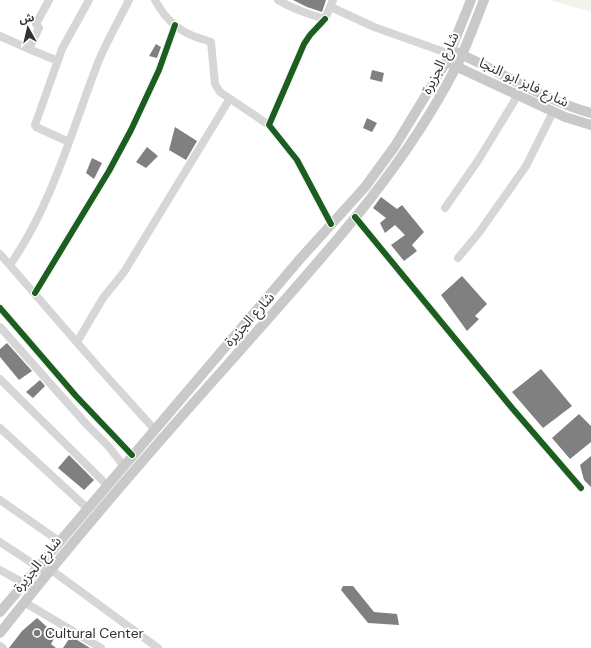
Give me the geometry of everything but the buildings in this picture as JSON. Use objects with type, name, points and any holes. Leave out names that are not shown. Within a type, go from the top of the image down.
[{"type":"main road","name":"شارع الجزيرة","points":[[0,633],[159,432],[300,259],[365,187],[395,146],[449,55],[471,0]]},
{"type":"main road","name":"شارع الجزيرة","points":[[0,612],[123,465],[132,455],[159,432],[312,268],[375,194],[427,120],[457,67],[484,0]]},
{"type":"main road","name":"شارع فايز ابو النجا","points":[[449,55],[462,55],[553,99],[591,113]]},
{"type":"main road","name":"شارع فايز ابو النجا","points":[[449,55],[457,67],[553,112],[591,125]]},
{"type":"main road","points":[[300,259],[312,268]]},
{"type":"street","points":[[29,49],[39,28],[36,24],[49,0]]},
{"type":"street","points":[[69,142],[35,126],[62,49],[89,0]]},
{"type":"street","points":[[10,265],[32,230],[52,189],[99,60],[129,0]]},
{"type":"street","points":[[155,0],[164,15],[175,25],[186,33],[211,42],[215,84],[220,92],[229,100],[269,125],[298,160],[331,224]]},
{"type":"street","points":[[278,0],[309,15],[325,19]]},
{"type":"street","points":[[269,125],[304,44],[317,26],[325,19],[332,4],[374,27],[449,55]]},
{"type":"street","points":[[35,293],[109,171],[131,130],[159,70],[175,25]]},
{"type":"street","points":[[0,36],[36,53],[58,61]]},
{"type":"street","points":[[445,208],[479,159],[518,95]]},
{"type":"street","points":[[77,342],[103,298],[124,272],[229,100]]},
{"type":"street","points":[[458,258],[478,234],[526,166],[553,112]]},
{"type":"street","points":[[355,217],[512,408],[581,488]]},
{"type":"street","points":[[0,254],[159,432]]},
{"type":"street","points":[[0,308],[76,396],[132,455]]},
{"type":"street","points":[[0,327],[109,447],[123,465]]},
{"type":"street","points":[[0,379],[107,485]]},
{"type":"street","points":[[0,428],[87,508]]},
{"type":"street","points":[[0,500],[59,541]]},
{"type":"street","points":[[0,542],[38,566],[49,571],[158,648]]},
{"type":"street","points":[[0,570],[24,583]]},
{"type":"street","points":[[24,602],[101,648]]},
{"type":"shaded area","points":[[549,0],[591,0],[591,12]]},
{"type":"cycle path","points":[[325,19],[304,44],[269,125],[297,160],[331,224]]},
{"type":"cycle path","points":[[35,293],[109,171],[131,130],[159,70],[175,25]]},
{"type":"cycle path","points":[[355,217],[512,408],[581,488]]},
{"type":"cycle path","points":[[0,308],[76,396],[132,455]]},
{"type":"place","name":"Cultural Center","points":[[37,633]]}]
